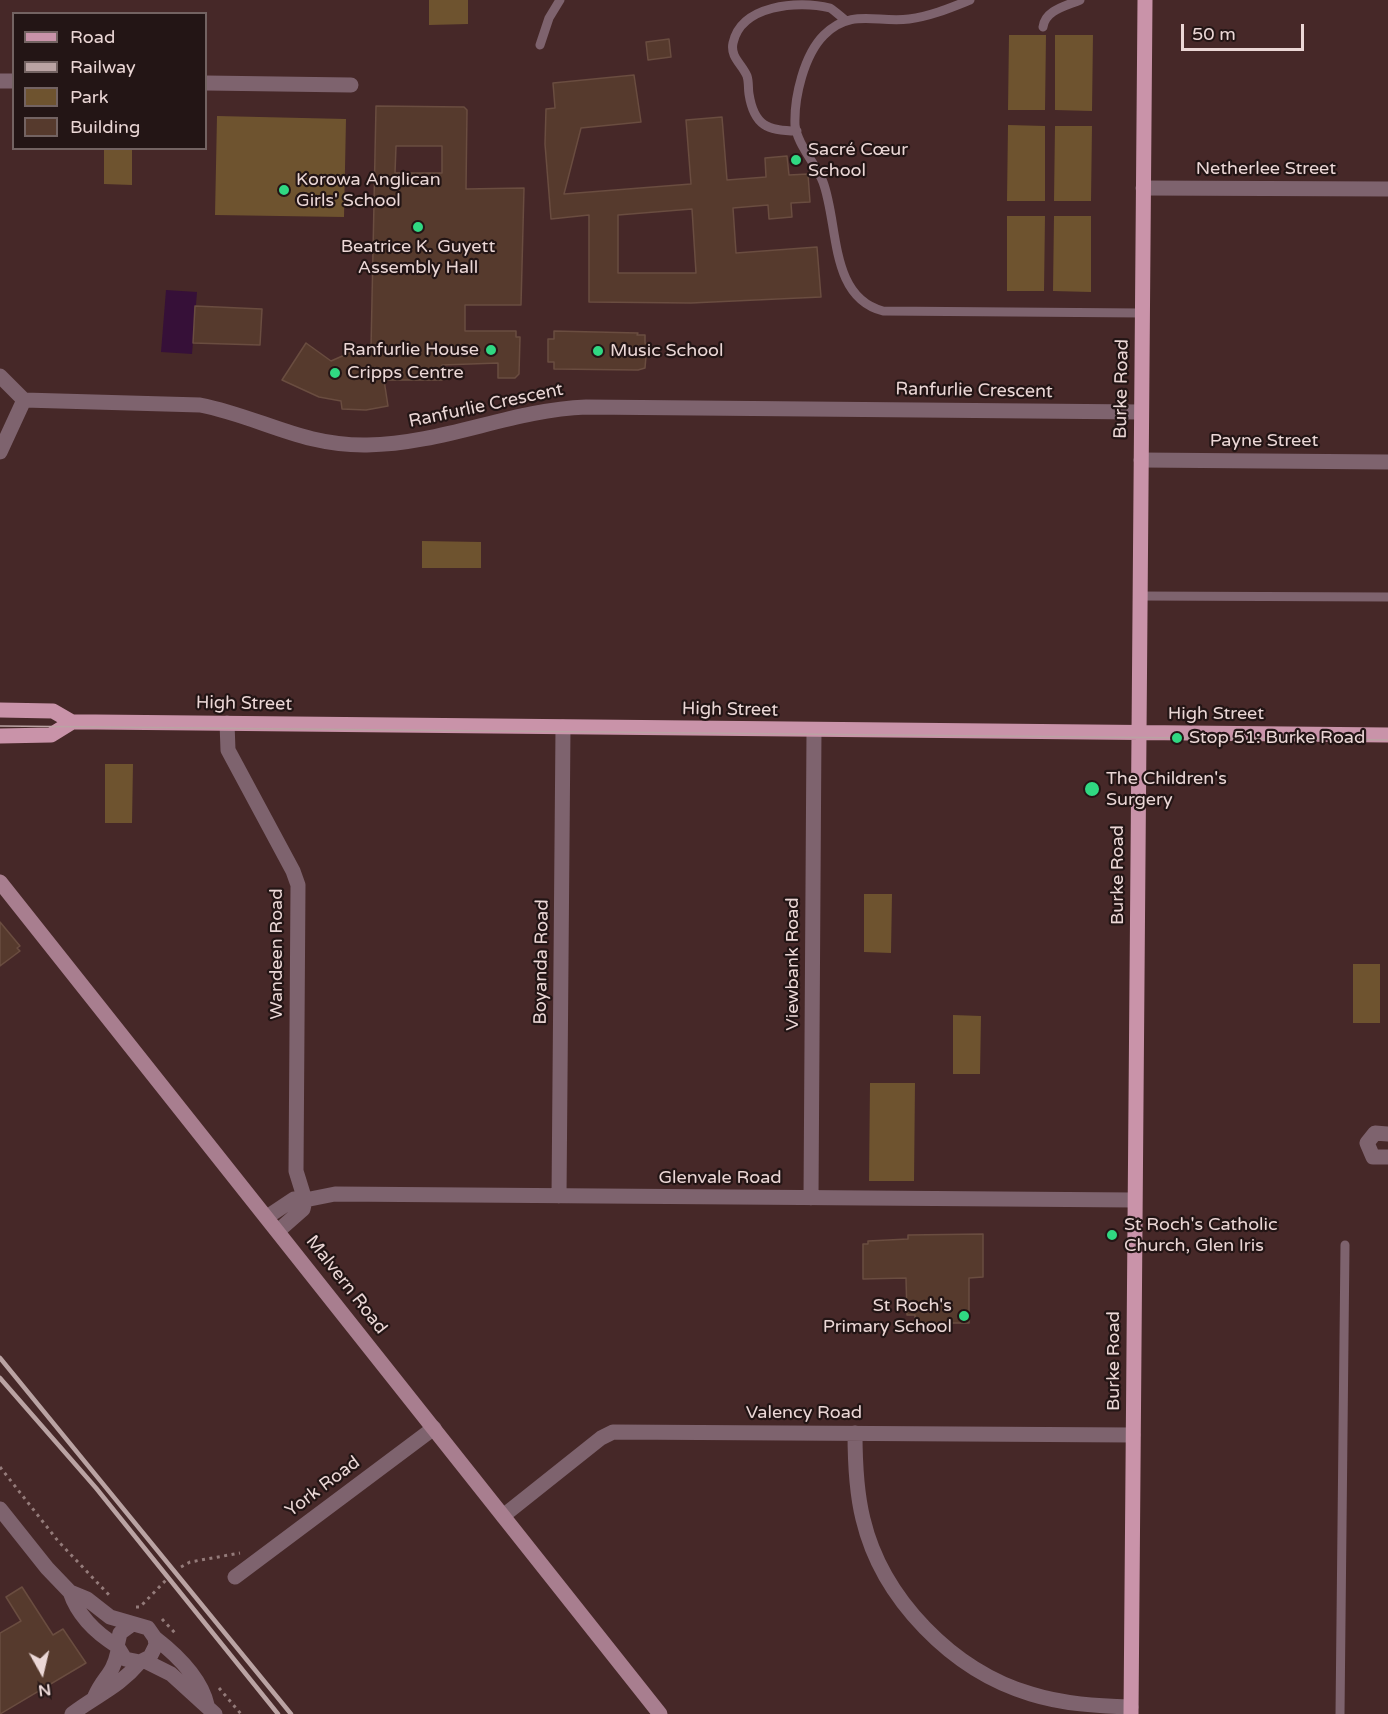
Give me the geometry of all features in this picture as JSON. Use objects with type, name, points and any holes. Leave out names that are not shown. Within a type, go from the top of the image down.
[{"type":"main road","name":"Burke Road","points":[[1131,1710],[1145,0]]},
{"type":"main road","name":"High Street","points":[[0,710],[53,711],[72,722],[1388,735]]},
{"type":"main road","name":"High Street","points":[[0,736],[51,735],[72,722]]},
{"type":"main road","name":"Malvern Road","points":[[0,882],[658,1713]]},
{"type":"street","points":[[207,83],[351,85]]},
{"type":"street","name":"Netherlee Street","points":[[1143,188],[1388,189]]},
{"type":"street","points":[[0,375],[24,400],[0,452]]},
{"type":"street","name":"Ranfurlie Crescent","points":[[24,400],[191,404],[219,409],[313,441],[367,445],[436,438],[524,414],[586,407],[1141,412]]},
{"type":"street","name":"Payne Street","points":[[1141,460],[1388,462]]},
{"type":"street","name":"Wandeen Road","points":[[227,723],[228,750],[298,885],[296,1170],[305,1200]]},
{"type":"street","name":"Boyanda Road","points":[[560,1196],[563,727]]},
{"type":"street","name":"Viewbank Road","points":[[811,1198],[814,730]]},
{"type":"street","points":[[1388,1134],[1375,1133],[1367,1147],[1377,1159],[1388,1157]]},
{"type":"street","name":"Glenvale Road","points":[[267,1217],[294,1199],[305,1200],[335,1194],[1134,1200]]},
{"type":"street","points":[[278,1232],[303,1209],[305,1200]]},
{"type":"street","name":"York Road","points":[[235,1577],[434,1428]]},
{"type":"street","name":"Valency Road","points":[[503,1516],[601,1438],[613,1432],[1133,1435]]},
{"type":"street","points":[[855,1433],[855,1472],[869,1538],[889,1581],[930,1633],[982,1674],[1029,1694],[1081,1704],[1131,1710]]},
{"type":"street","points":[[0,1509],[47,1568],[70,1592],[87,1599],[110,1617],[131,1625],[148,1628],[155,1638],[171,1650],[204,1690],[211,1710]]},
{"type":"street","points":[[70,1592],[76,1609],[130,1662],[142,1662],[165,1670],[211,1710]]},
{"type":"street","points":[[95,1696],[100,1684],[114,1669],[120,1633],[131,1625]]},
{"type":"street","points":[[72,1714],[95,1696],[109,1692],[123,1682],[154,1652],[155,1638]]},
{"type":"lane","points":[[540,45],[549,18],[560,0]]},
{"type":"lane","points":[[797,131],[770,130],[763,124],[749,96],[747,77],[732,49],[735,34],[762,10],[775,3],[808,3],[831,9],[844,19],[910,19],[926,16],[970,0]]},
{"type":"lane","points":[[1043,27],[1046,18],[1053,11],[1080,0]]},
{"type":"lane","points":[[844,19],[823,36],[806,62],[798,99],[797,131],[825,188],[844,274],[854,294],[875,309],[1142,313]]},
{"type":"lane","points":[[1139,596],[1388,597]]},
{"type":"lane","points":[[1340,1714],[1345,1245]]},
{"type":"path","points":[[0,1467],[58,1541],[95,1580]]},
{"type":"path","points":[[182,1567],[190,1562],[238,1553],[263,1556]]},
{"type":"path","points":[[140,1607],[167,1579]]},
{"type":"green space","points":[[429,0],[468,0],[468,24],[429,25]]},
{"type":"green space","points":[[1009,35],[1046,35],[1045,110],[1008,110]]},
{"type":"green space","points":[[1055,35],[1093,35],[1092,111],[1055,110]]},
{"type":"green space","points":[[217,116],[346,119],[344,217],[215,215]]},
{"type":"green space","points":[[1008,125],[1045,126],[1045,201],[1007,201]]},
{"type":"green space","points":[[1055,126],[1092,126],[1091,201],[1054,201]]},
{"type":"green space","points":[[104,150],[132,150],[132,185],[104,184]]},
{"type":"green space","points":[[1007,216],[1045,216],[1044,291],[1007,291]]},
{"type":"green space","points":[[1054,216],[1091,216],[1091,292],[1053,291]]},
{"type":"green space","points":[[422,541],[481,542],[481,568],[422,568]]},
{"type":"green space","points":[[105,764],[133,764],[132,823],[105,823]]},
{"type":"green space","points":[[864,894],[892,894],[891,953],[864,952]]},
{"type":"green space","points":[[1353,964],[1380,964],[1380,1023],[1353,1023]]},
{"type":"green space","points":[[953,1015],[981,1016],[980,1074],[953,1074]]},
{"type":"green space","points":[[870,1083],[915,1083],[914,1181],[869,1181]]},
{"type":"shaded area","points":[[166,290],[197,292],[192,354],[161,352]]},
{"type":"building","points":[[669,39],[671,57],[648,60],[646,42]]},
{"type":"building","points":[[634,75],[641,122],[581,128],[564,194],[691,184],[686,120],[722,117],[727,180],[766,177],[765,158],[787,156],[789,175],[808,174],[810,202],[791,203],[792,217],[769,219],[768,205],[733,208],[736,253],[817,247],[821,297],[691,303],[589,302],[589,215],[551,219],[545,144],[546,109],[555,108],[553,83]],"holes":[[[692,209],[696,273],[618,273],[618,215]]]},
{"type":"building","points":[[376,106],[464,107],[467,110],[466,189],[524,188],[521,305],[465,305],[465,331],[516,331],[516,337],[520,337],[519,374],[515,378],[498,378],[498,363],[442,365],[442,380],[384,380],[388,406],[366,410],[342,409],[341,401],[319,397],[282,380],[306,343],[331,361],[356,350],[371,348]],"holes":[[[396,146],[442,146],[442,173],[395,173]]]},
{"type":"building","points":[[195,306],[262,309],[260,345],[193,343]]},
{"type":"building","name":"Music School","points":[[554,331],[645,335],[647,344],[645,368],[638,370],[554,369],[554,362],[548,362],[548,339],[554,339]]},
{"type":"building","points":[[0,922],[20,946],[17,948],[20,951],[0,966]]},
{"type":"building","points":[[983,1234],[983,1277],[969,1278],[969,1323],[915,1323],[915,1315],[907,1315],[906,1278],[863,1279],[863,1244],[868,1244],[868,1241],[908,1239],[908,1235]]},
{"type":"building","points":[[22,1587],[53,1635],[63,1629],[86,1663],[0,1714],[0,1633],[21,1621],[6,1597]]},
{"type":"tram line","points":[[0,726],[1388,740]]},
{"type":"railway","points":[[0,1358],[291,1714]]},
{"type":"railway","points":[[0,1378],[96,1488],[278,1714]]},
{"type":"place","name":"Sacré Cœur School","points":[[796,160]]},
{"type":"place","name":"Korowa Anglican Girls' School","points":[[284,190]]},
{"type":"place","name":"Beatrice K. Guyett Assembly Hall","points":[[418,227]]},
{"type":"place","name":"Ranfurlie House","points":[[491,350]]},
{"type":"place","name":"Music School","points":[[598,351]]},
{"type":"place","name":"Cripps Centre","points":[[335,373]]},
{"type":"place","name":"Stop 51: Burke Road","points":[[1177,738]]},
{"type":"place","name":"The Children's Surgery","points":[[1092,789]]},
{"type":"place","name":"St Roch's Catholic Church, Glen Iris","points":[[1112,1235]]},
{"type":"place","name":"St Roch's Primary School","points":[[964,1316]]}]
